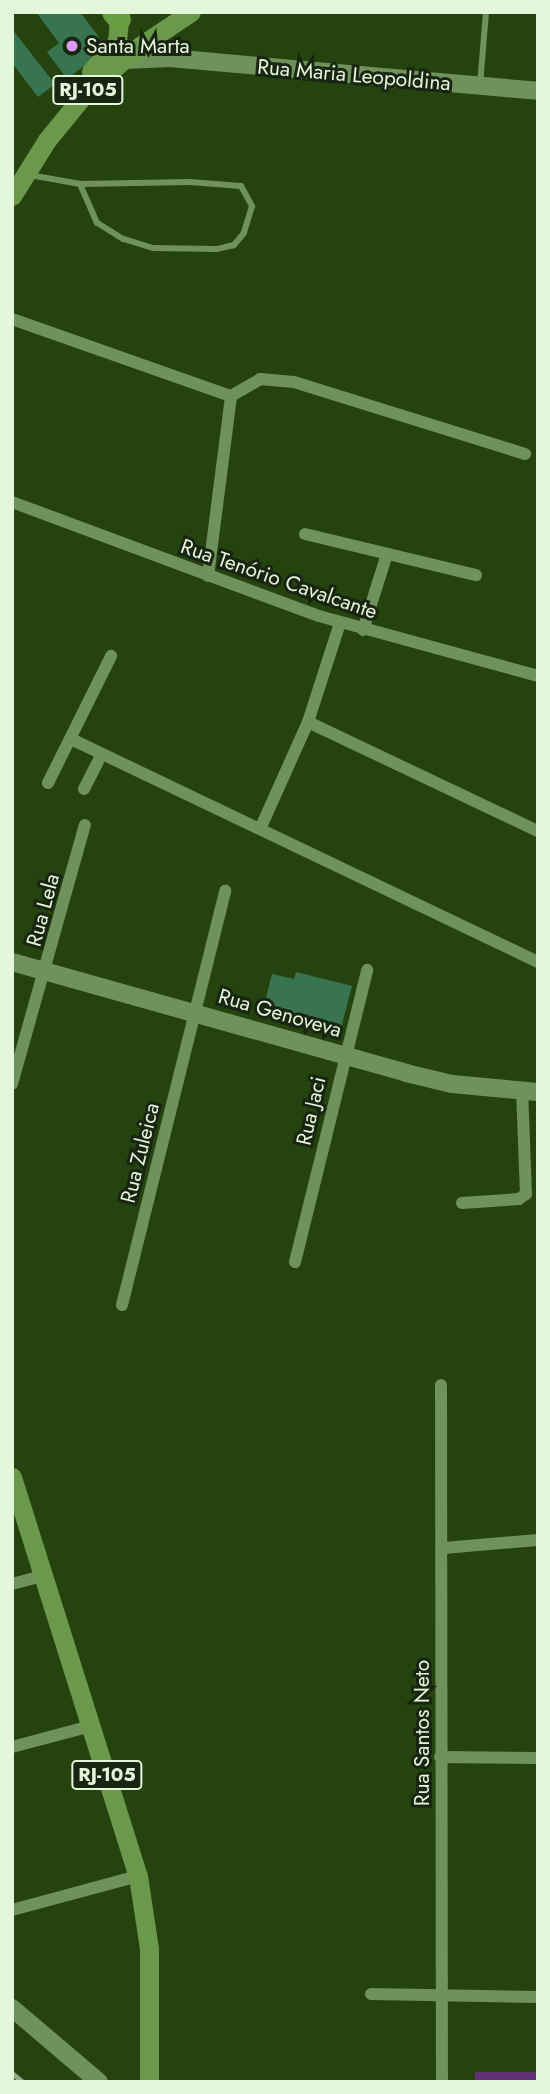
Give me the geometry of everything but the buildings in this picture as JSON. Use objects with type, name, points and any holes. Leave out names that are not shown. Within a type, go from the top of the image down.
[{"type":"main road","name":"RJ-105","points":[[29,166],[81,98],[156,34],[191,12]]},
{"type":"main road","name":"RJ-105","points":[[116,16],[138,32],[156,34]]},
{"type":"main road","name":"RJ-105","points":[[12,196],[61,103],[114,48],[116,16]]},
{"type":"main road","name":"RJ-105","points":[[12,1477],[138,1876],[149,1949],[149,2082]]},
{"type":"street","points":[[156,34],[170,58]]},
{"type":"street","name":"Rua Maria Leopoldina","points":[[124,60],[170,58],[538,91]]},
{"type":"street","points":[[12,319],[231,396],[260,379],[294,382],[525,454]]},
{"type":"street","points":[[208,576],[231,396]]},
{"type":"street","name":"Rua Tenório Cavalcante","points":[[12,502],[340,623],[538,676]]},
{"type":"street","points":[[304,534],[476,575]]},
{"type":"street","points":[[363,630],[387,554]]},
{"type":"street","points":[[261,827],[308,722],[340,623]]},
{"type":"street","points":[[48,783],[111,656]]},
{"type":"street","points":[[308,722],[538,831]]},
{"type":"street","points":[[71,739],[261,827],[538,962]]},
{"type":"street","points":[[84,789],[102,754]]},
{"type":"street","name":"Rua Lela","points":[[12,1084],[46,972],[85,825]]},
{"type":"street","name":"Rua Zuleica","points":[[122,1304],[225,891]]},
{"type":"street","name":"Rua Genoveva","points":[[12,962],[452,1084],[530,1092]]},
{"type":"street","name":"Rua Jaci","points":[[295,1262],[367,970]]},
{"type":"street","points":[[462,1203],[519,1199],[526,1194],[530,1092]]},
{"type":"street","name":"Rua Santos Neto","points":[[441,1385],[444,1548],[440,1757],[442,2082]]},
{"type":"street","points":[[444,1548],[538,1539]]},
{"type":"street","points":[[12,1584],[45,1575]]},
{"type":"street","points":[[12,1747],[91,1726]]},
{"type":"street","points":[[440,1757],[538,1758]]},
{"type":"street","points":[[12,1910],[138,1876]]},
{"type":"street","points":[[370,1994],[538,1997]]},
{"type":"street","points":[[12,2008],[99,2082]]},
{"type":"lane","points":[[480,87],[486,12]]},
{"type":"lane","points":[[29,166],[80,184],[190,182],[241,186],[252,206],[244,233],[234,245],[216,249],[153,248],[123,239],[97,223],[80,184]]},
{"type":"shaded area","points":[[475,2072],[538,2072],[538,2082],[475,2082]]},
{"type":"railway","points":[[12,2073],[23,2082]]},
{"type":"place","name":"Santa Marta","points":[[72,46]]}]
